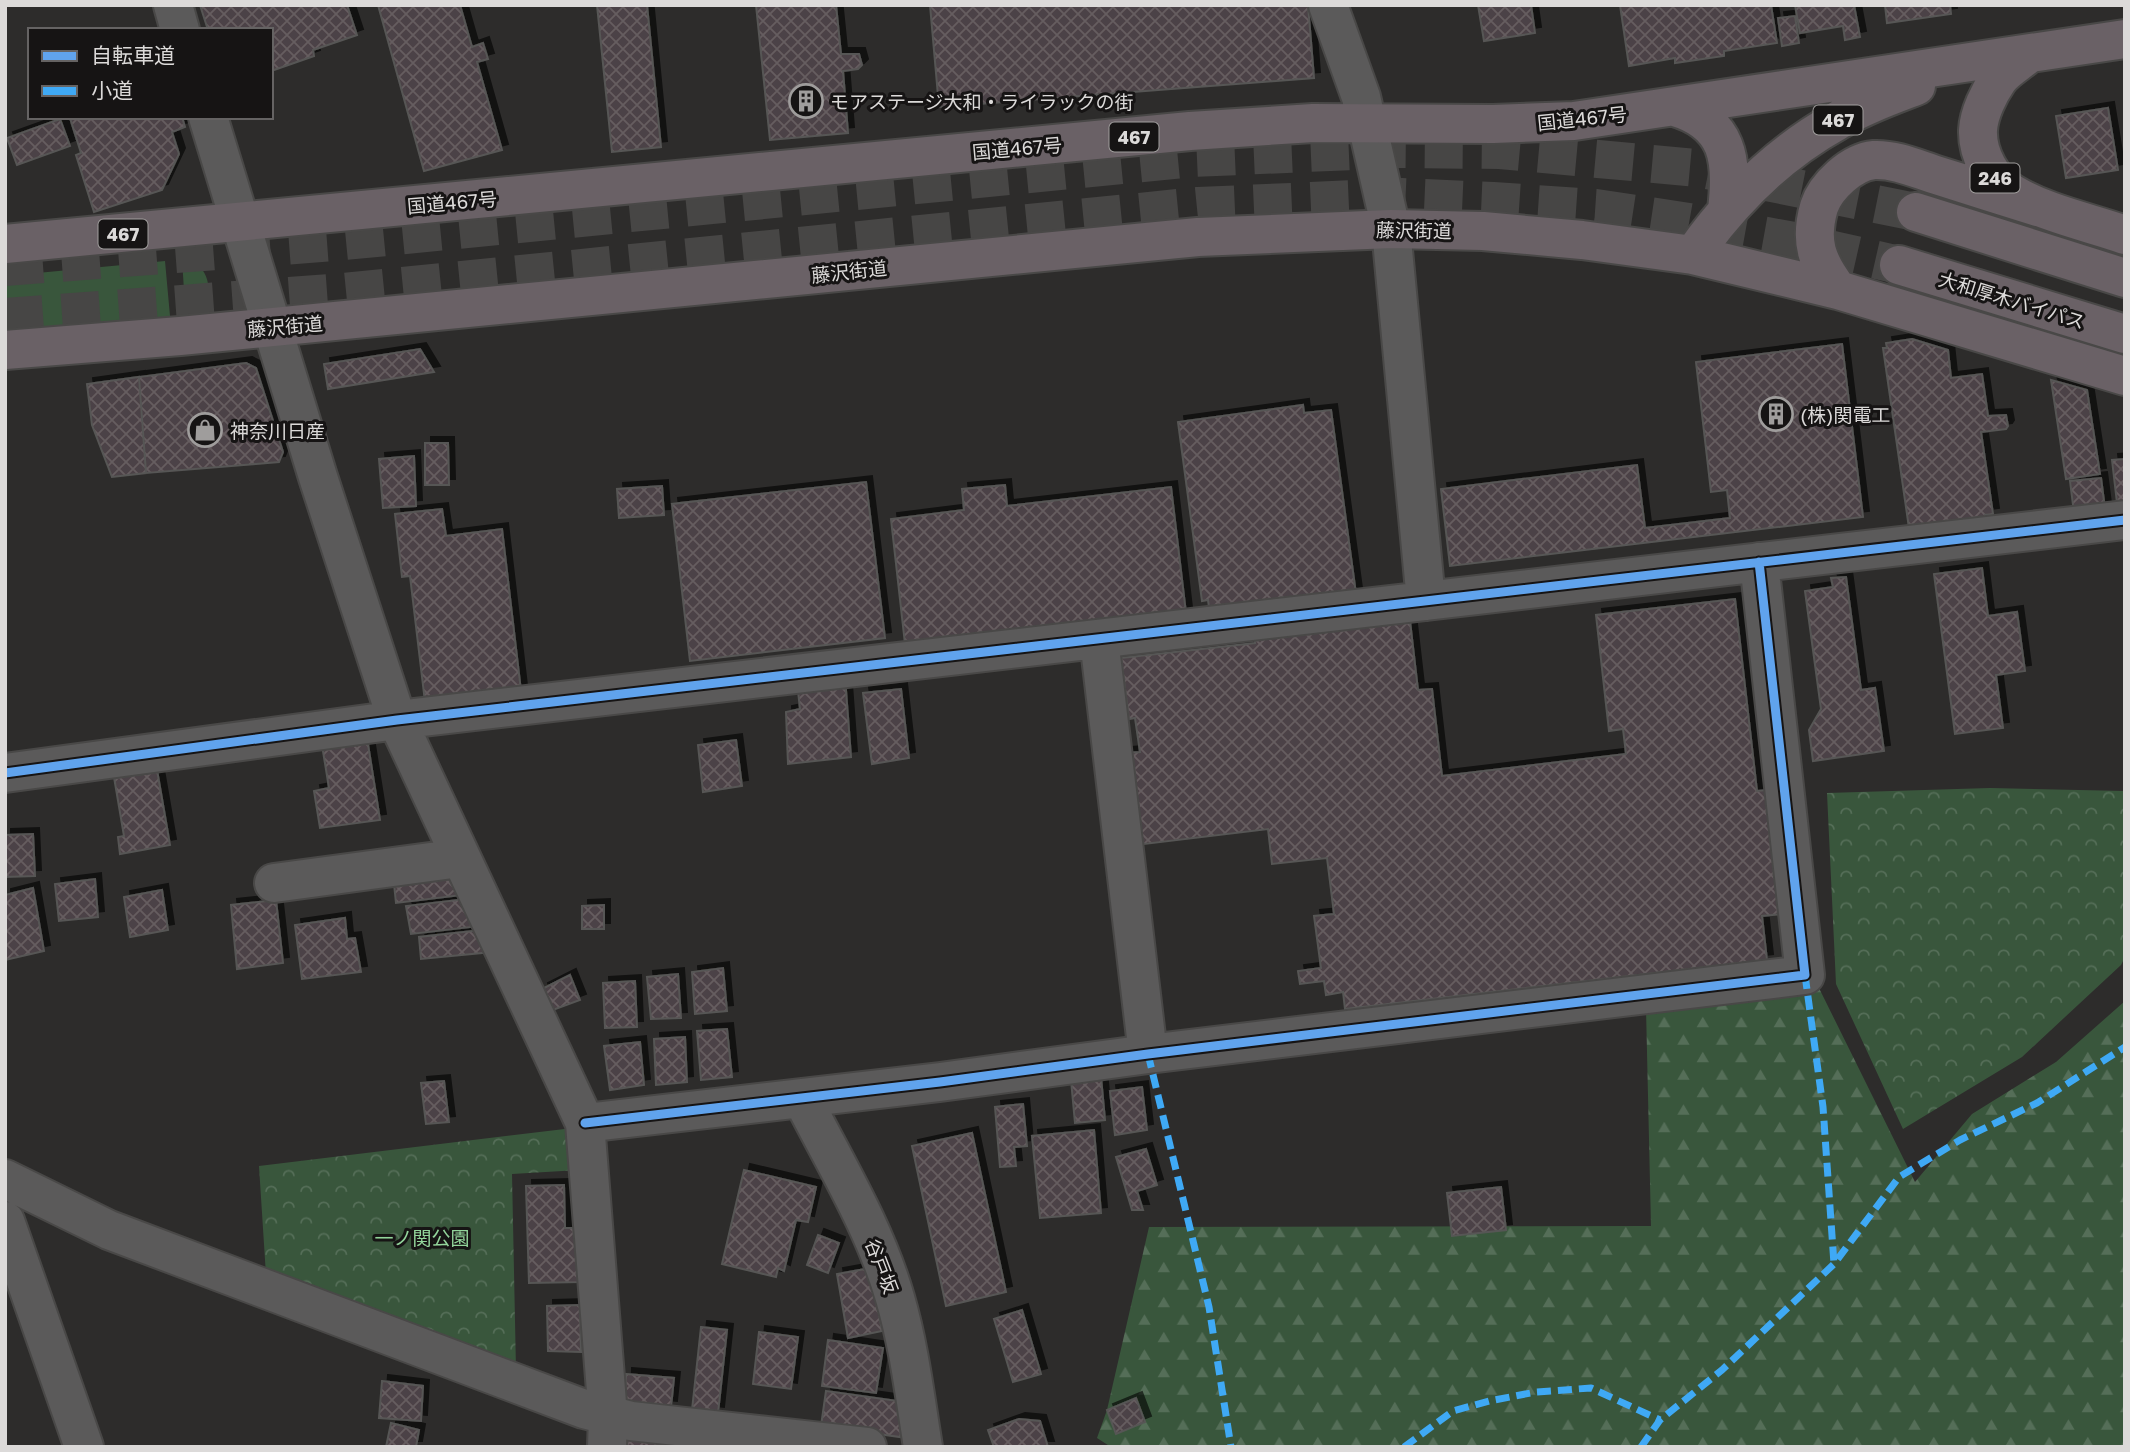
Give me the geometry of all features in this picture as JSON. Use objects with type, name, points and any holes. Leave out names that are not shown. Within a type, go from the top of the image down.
[{"type":"highway","name":"国道467号","points":[[5,244],[1190,131],[1313,123],[1493,124],[1574,121],[2125,39]]},
{"type":"highway","name":"国道467号","points":[[1693,255],[1727,210],[1779,160],[1836,121],[1923,83],[2027,55]]},
{"type":"highway","name":"246","points":[[2027,55],[2000,77],[1987,99],[1978,130],[1987,165],[1998,182],[2010,193],[2038,207],[2125,235]]},
{"type":"highway","points":[[1675,107],[1696,113],[1712,127],[1724,145],[1730,182],[1727,210]]},
{"type":"highway","points":[[1838,290],[1822,268],[1815,246],[1814,228],[1820,203],[1833,184],[1850,170],[1872,160],[1898,163],[2038,207]]},
{"type":"highway","points":[[1916,212],[2125,278]]},
{"type":"highway","name":"藤沢街道","points":[[5,350],[273,327],[1198,237],[1391,229],[1483,232],[1582,240],[1693,255],[1838,290],[2125,376]]},
{"type":"highway","name":"大和厚木バイパス","points":[[1899,265],[2125,334]]},
{"type":"street","points":[[173,5],[179,28]]},
{"type":"street","points":[[1328,5],[1361,97],[1391,229],[1426,601]]},
{"type":"street","points":[[209,119],[314,466],[397,720],[585,1122],[607,1431]]},
{"type":"street","points":[[5,773],[397,720],[2125,520]]},
{"type":"street","points":[[585,1122],[940,1082],[1148,1054],[1804,975],[1759,562]]},
{"type":"street","points":[[1099,639],[1148,1054]]},
{"type":"street","points":[[274,883],[460,858]]},
{"type":"street","name":"谷戸坂","points":[[803,1098],[878,1249],[896,1299],[912,1373],[923,1447]]},
{"type":"street","points":[[5,1179],[109,1230],[584,1409],[607,1431]]},
{"type":"street","points":[[5,1221],[84,1447]]},
{"type":"street","points":[[607,1431],[631,1421],[867,1447]]},
{"type":"green space","points":[[182,259],[197,264],[206,276],[208,284],[207,300],[203,307],[186,322]]},
{"type":"green space","points":[[165,261],[171,327],[5,340],[5,276]]},
{"type":"green space","points":[[1990,788],[2125,791],[2125,957],[2121,965],[2022,1057],[1903,1129],[1836,984],[1827,793]]},
{"type":"green space","points":[[1814,978],[1915,1182],[1972,1114],[2056,1062],[2125,1001],[2125,1447],[1111,1447],[1097,1438],[1107,1410],[1149,1227],[1651,1226],[1646,1008]]},
{"type":"green space","name":"一ノ関公園","points":[[573,1128],[579,1170],[512,1174],[516,1370],[266,1275],[259,1166]]},
{"type":"building","points":[[200,5],[347,5],[357,35],[313,50],[314,56],[273,70],[273,28],[207,28]]},
{"type":"building","points":[[378,5],[460,5],[472,47],[483,43],[488,59],[477,62],[502,150],[424,171]]},
{"type":"building","points":[[597,5],[647,5],[661,147],[612,152]]},
{"type":"building","name":"モアステージ大和・ライラックの街","points":[[756,5],[836,5],[841,54],[859,54],[862,65],[858,69],[843,71],[848,133],[770,140]]},
{"type":"building","points":[[930,5],[1308,5],[1314,78],[939,107]]},
{"type":"building","points":[[1478,5],[1531,5],[1535,33],[1484,41]]},
{"type":"building","points":[[1620,5],[1771,5],[1777,43],[1724,51],[1724,56],[1675,63],[1675,58],[1629,66]]},
{"type":"building","points":[[1795,5],[1854,5],[1860,37],[1845,40],[1843,26],[1800,33]]},
{"type":"building","points":[[1885,5],[1950,5],[1951,14],[1887,23]]},
{"type":"building","points":[[1795,16],[1799,43],[1782,46],[1778,18]]},
{"type":"building","points":[[2108,108],[2118,170],[2066,178],[2056,116]]},
{"type":"building","points":[[60,119],[70,146],[17,165],[7,138]]},
{"type":"building","points":[[70,119],[183,119],[185,127],[172,132],[179,154],[162,190],[94,212],[76,155],[81,153]]},
{"type":"building","points":[[1912,339],[1948,350],[1951,378],[1982,374],[1988,416],[2006,415],[2006,429],[1981,432],[1993,514],[1909,528],[1883,348],[1887,348],[1886,343]]},
{"type":"building","name":"(株)関電工","points":[[1842,344],[1863,517],[1450,566],[1441,489],[1637,465],[1645,528],[1730,518],[1727,490],[1711,492],[1696,362]]},
{"type":"building","points":[[420,349],[434,372],[328,389],[324,364]]},
{"type":"building","points":[[246,363],[256,368],[283,452],[279,462],[146,473],[139,377]]},
{"type":"building","points":[[139,377],[146,473],[112,477],[92,425],[87,384]]},
{"type":"building","points":[[2051,380],[2087,390],[2100,474],[2066,479]]},
{"type":"building","points":[[1303,405],[1304,413],[1331,410],[1356,594],[1210,614],[1208,600],[1202,601],[1178,422]]},
{"type":"building","points":[[425,443],[448,443],[449,485],[425,485]]},
{"type":"building","points":[[414,456],[416,506],[383,508],[379,459]]},
{"type":"building","points":[[2125,459],[2125,502],[2117,503],[2112,460]]},
{"type":"building","points":[[2101,478],[2105,509],[2074,513],[2070,481]]},
{"type":"building","points":[[866,482],[885,638],[690,661],[672,504]]},
{"type":"building","points":[[1005,485],[1007,506],[1171,487],[1186,613],[905,644],[891,519],[964,510],[962,489]]},
{"type":"building","points":[[662,486],[664,515],[619,518],[617,489]]},
{"type":"building","points":[[442,509],[446,536],[502,529],[521,691],[425,702],[410,576],[402,577],[395,514]]},
{"type":"building","points":[[1982,568],[1988,616],[2017,612],[2025,671],[1996,675],[2003,728],[1955,734],[1934,574]]},
{"type":"building","points":[[1846,577],[1861,690],[1875,688],[1884,751],[1813,761],[1809,730],[1821,709],[1805,591],[1833,587],[1831,578]]},
{"type":"building","points":[[1735,599],[1757,791],[1767,790],[1782,914],[1762,916],[1767,960],[1345,1009],[1343,992],[1326,995],[1324,981],[1300,984],[1298,971],[1321,968],[1314,916],[1334,914],[1327,858],[1272,864],[1268,829],[1136,845],[1125,753],[1140,752],[1135,718],[1129,719],[1121,658],[1255,643],[1255,639],[1410,621],[1418,690],[1432,689],[1442,776],[1626,754],[1623,729],[1609,731],[1596,615]]},
{"type":"building","points":[[845,677],[851,757],[788,764],[786,712],[800,709],[797,682]]},
{"type":"building","points":[[901,689],[909,758],[872,764],[863,693]]},
{"type":"building","points":[[367,738],[380,820],[320,828],[314,791],[329,788],[322,745]]},
{"type":"building","points":[[736,740],[742,786],[703,792],[698,745]]},
{"type":"building","points":[[157,770],[170,845],[120,854],[118,837],[124,836],[114,777]]},
{"type":"building","points":[[33,834],[35,876],[5,877],[5,835]]},
{"type":"building","points":[[457,866],[470,894],[396,903],[393,874]]},
{"type":"building","points":[[95,879],[98,917],[59,921],[55,884]]},
{"type":"building","points":[[33,888],[44,951],[5,960],[5,895]]},
{"type":"building","points":[[162,890],[168,930],[130,937],[124,897]]},
{"type":"building","points":[[466,899],[471,927],[411,934],[406,906]]},
{"type":"building","points":[[276,900],[283,963],[237,969],[231,905]]},
{"type":"building","points":[[604,905],[604,929],[582,929],[582,906]]},
{"type":"building","points":[[345,918],[347,939],[355,938],[361,972],[302,979],[295,925]]},
{"type":"building","points":[[490,929],[492,952],[421,959],[419,937]]},
{"type":"building","points":[[723,968],[727,1011],[695,1014],[692,972]]},
{"type":"building","points":[[678,974],[681,1018],[651,1019],[647,977]]},
{"type":"building","points":[[570,975],[580,1000],[550,1011],[542,989]]},
{"type":"building","points":[[635,981],[637,1027],[605,1028],[603,983]]},
{"type":"building","points":[[727,1029],[732,1077],[701,1080],[697,1031]]},
{"type":"building","points":[[685,1037],[687,1082],[656,1085],[654,1039]]},
{"type":"building","points":[[640,1042],[644,1085],[610,1090],[604,1046]]},
{"type":"building","points":[[1101,1077],[1105,1120],[1075,1123],[1071,1080]]},
{"type":"building","points":[[444,1081],[449,1122],[426,1124],[421,1083]]},
{"type":"building","points":[[1142,1087],[1147,1130],[1115,1135],[1110,1091]]},
{"type":"building","points":[[1023,1104],[1027,1146],[1014,1147],[1016,1166],[1000,1167],[995,1107]]},
{"type":"building","points":[[1094,1130],[1101,1213],[1040,1218],[1032,1136]]},
{"type":"building","points":[[972,1133],[1006,1292],[946,1306],[912,1146]]},
{"type":"building","points":[[1146,1149],[1157,1185],[1137,1191],[1143,1210],[1132,1210],[1116,1157]]},
{"type":"building","points":[[744,1170],[816,1187],[808,1222],[796,1220],[784,1271],[778,1268],[776,1277],[722,1264]]},
{"type":"building","points":[[564,1185],[565,1228],[578,1228],[580,1282],[529,1283],[526,1186]]},
{"type":"building","points":[[1501,1187],[1506,1230],[1452,1236],[1447,1193]]},
{"type":"building","points":[[818,1235],[839,1243],[828,1273],[807,1265]]},
{"type":"building","points":[[871,1268],[882,1331],[848,1338],[837,1274]]},
{"type":"building","points":[[580,1305],[581,1352],[548,1351],[547,1306]]},
{"type":"building","points":[[1022,1310],[1041,1374],[1013,1382],[994,1319]]},
{"type":"building","points":[[701,1327],[727,1330],[718,1413],[692,1410]]},
{"type":"building","points":[[759,1332],[798,1337],[791,1389],[753,1384]]},
{"type":"building","points":[[828,1340],[883,1348],[876,1393],[822,1386]]},
{"type":"building","points":[[626,1374],[674,1378],[671,1407],[625,1403]]},
{"type":"building","points":[[382,1381],[423,1386],[421,1421],[379,1418]]},
{"type":"building","points":[[826,1391],[905,1402],[900,1437],[821,1426]]},
{"type":"building","points":[[1136,1398],[1145,1422],[1116,1434],[1107,1410]]},
{"type":"building","points":[[1019,1419],[1040,1421],[1048,1447],[994,1447],[988,1430]]},
{"type":"building","points":[[620,1422],[659,1426],[657,1447],[618,1447]]},
{"type":"building","points":[[391,1423],[419,1430],[416,1447],[386,1447]]},
{"type":"tunnel","points":[[5,267],[335,242],[1194,158],[1398,149],[1500,150],[1697,168],[1916,212]]},
{"type":"tunnel","points":[[5,317],[342,292],[1198,206],[1402,197],[1596,208],[1794,241],[1899,265]]},
{"type":"marked path","points":[[1805,975],[1823,1107],[1834,1264]]},
{"type":"marked path","points":[[1641,1447],[1660,1420],[1722,1370],[1834,1264],[1899,1177],[1960,1140],[2037,1103],[2125,1047]]},
{"type":"marked path","points":[[1148,1054],[1209,1307],[1231,1447]]},
{"type":"marked path","points":[[1404,1447],[1453,1411],[1536,1392],[1591,1388],[1660,1420]]},
{"type":"cycle path","points":[[5,773],[397,720],[2125,520]]},
{"type":"cycle path","points":[[585,1123],[1805,975],[1759,562]]},
{"type":"place","name":"モアステージ大和・ライラックの街","points":[[806,101]]},
{"type":"place","name":"(株)関電工","points":[[1776,414]]},
{"type":"place","name":"神奈川日産","points":[[205,430]]}]
